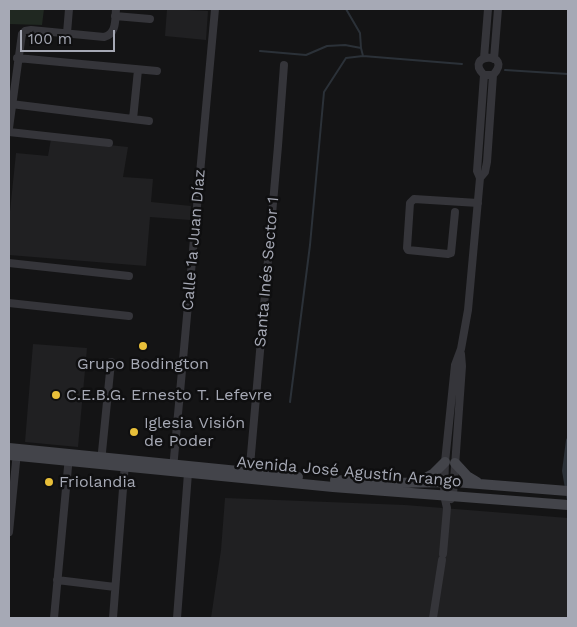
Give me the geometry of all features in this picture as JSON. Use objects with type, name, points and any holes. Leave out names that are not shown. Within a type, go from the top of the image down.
[{"type":"main road","name":"Avenida José Agustín Arango","points":[[13,452],[249,475],[383,483],[449,482],[568,491]]},
{"type":"main road","points":[[419,482],[450,462],[480,484]]},
{"type":"main road","name":"Avenida José Agustín Arango","points":[[173,468],[188,473],[249,475],[381,491],[568,505]]},
{"type":"street","points":[[67,33],[69,9]]},
{"type":"street","name":"Calle 1a Juan Díaz","points":[[173,468],[215,9]]},
{"type":"street","points":[[484,58],[488,9]]},
{"type":"street","points":[[494,59],[498,9]]},
{"type":"street","points":[[110,143],[9,130],[11,104],[22,34],[25,31],[104,37],[110,36],[113,31],[115,12],[150,19]]},
{"type":"street","points":[[9,50],[18,54],[157,71]]},
{"type":"street","points":[[480,178],[485,172],[487,162],[493,76],[498,68],[498,63],[494,59],[490,57],[484,58],[478,66],[480,71],[484,75],[493,76]]},
{"type":"street","name":"Santa Inés Sector 1","points":[[249,475],[284,65]]},
{"type":"street","points":[[133,118],[138,70]]},
{"type":"street","points":[[433,618],[443,557],[449,495],[455,366],[461,349],[468,310],[480,178],[477,171],[484,75]]},
{"type":"street","points":[[11,104],[149,121]]},
{"type":"street","points":[[455,212],[451,253],[411,252],[407,249],[410,203],[414,199],[478,203]]},
{"type":"street","points":[[9,263],[129,276]]},
{"type":"street","points":[[9,303],[129,316]]},
{"type":"street","points":[[102,461],[111,362]]},
{"type":"street","points":[[9,532],[13,452]]},
{"type":"street","points":[[54,618],[69,457]]},
{"type":"street","points":[[113,618],[125,463]]},
{"type":"street","points":[[177,618],[188,473]]},
{"type":"street","points":[[57,580],[115,587]]},
{"type":"shaded area","points":[[9,9],[44,9],[42,25],[9,24]]},
{"type":"shaded area","points":[[167,9],[208,11],[206,40],[165,36]]},
{"type":"shaded area","points":[[51,139],[128,147],[123,177],[153,179],[151,202],[191,206],[190,220],[150,217],[146,266],[9,255],[9,221],[16,153],[48,156]]},
{"type":"shaded area","name":"C.E.B.G. Ernesto T. Lefevre","points":[[33,344],[87,348],[78,447],[25,442]]},
{"type":"shaded area","points":[[568,436],[568,506],[562,471]]},
{"type":"shaded area","points":[[225,498],[405,505],[568,518],[568,618],[211,618],[221,550]]},
{"type":"waterway","points":[[346,9],[360,33],[361,48]]},
{"type":"waterway","points":[[260,51],[306,55],[327,46],[345,45],[361,48],[363,56]]},
{"type":"waterway","points":[[290,402],[310,245],[324,92],[346,58],[363,56],[462,64]]},
{"type":"waterway","points":[[505,70],[568,74]]},
{"type":"place","name":"Grupo Bodington","points":[[143,346]]},
{"type":"place","name":"C.E.B.G. Ernesto T. Lefevre","points":[[56,395]]},
{"type":"place","name":"Iglesia Visión de Poder","points":[[134,432]]},
{"type":"place","name":"Friolandia","points":[[49,482]]}]
